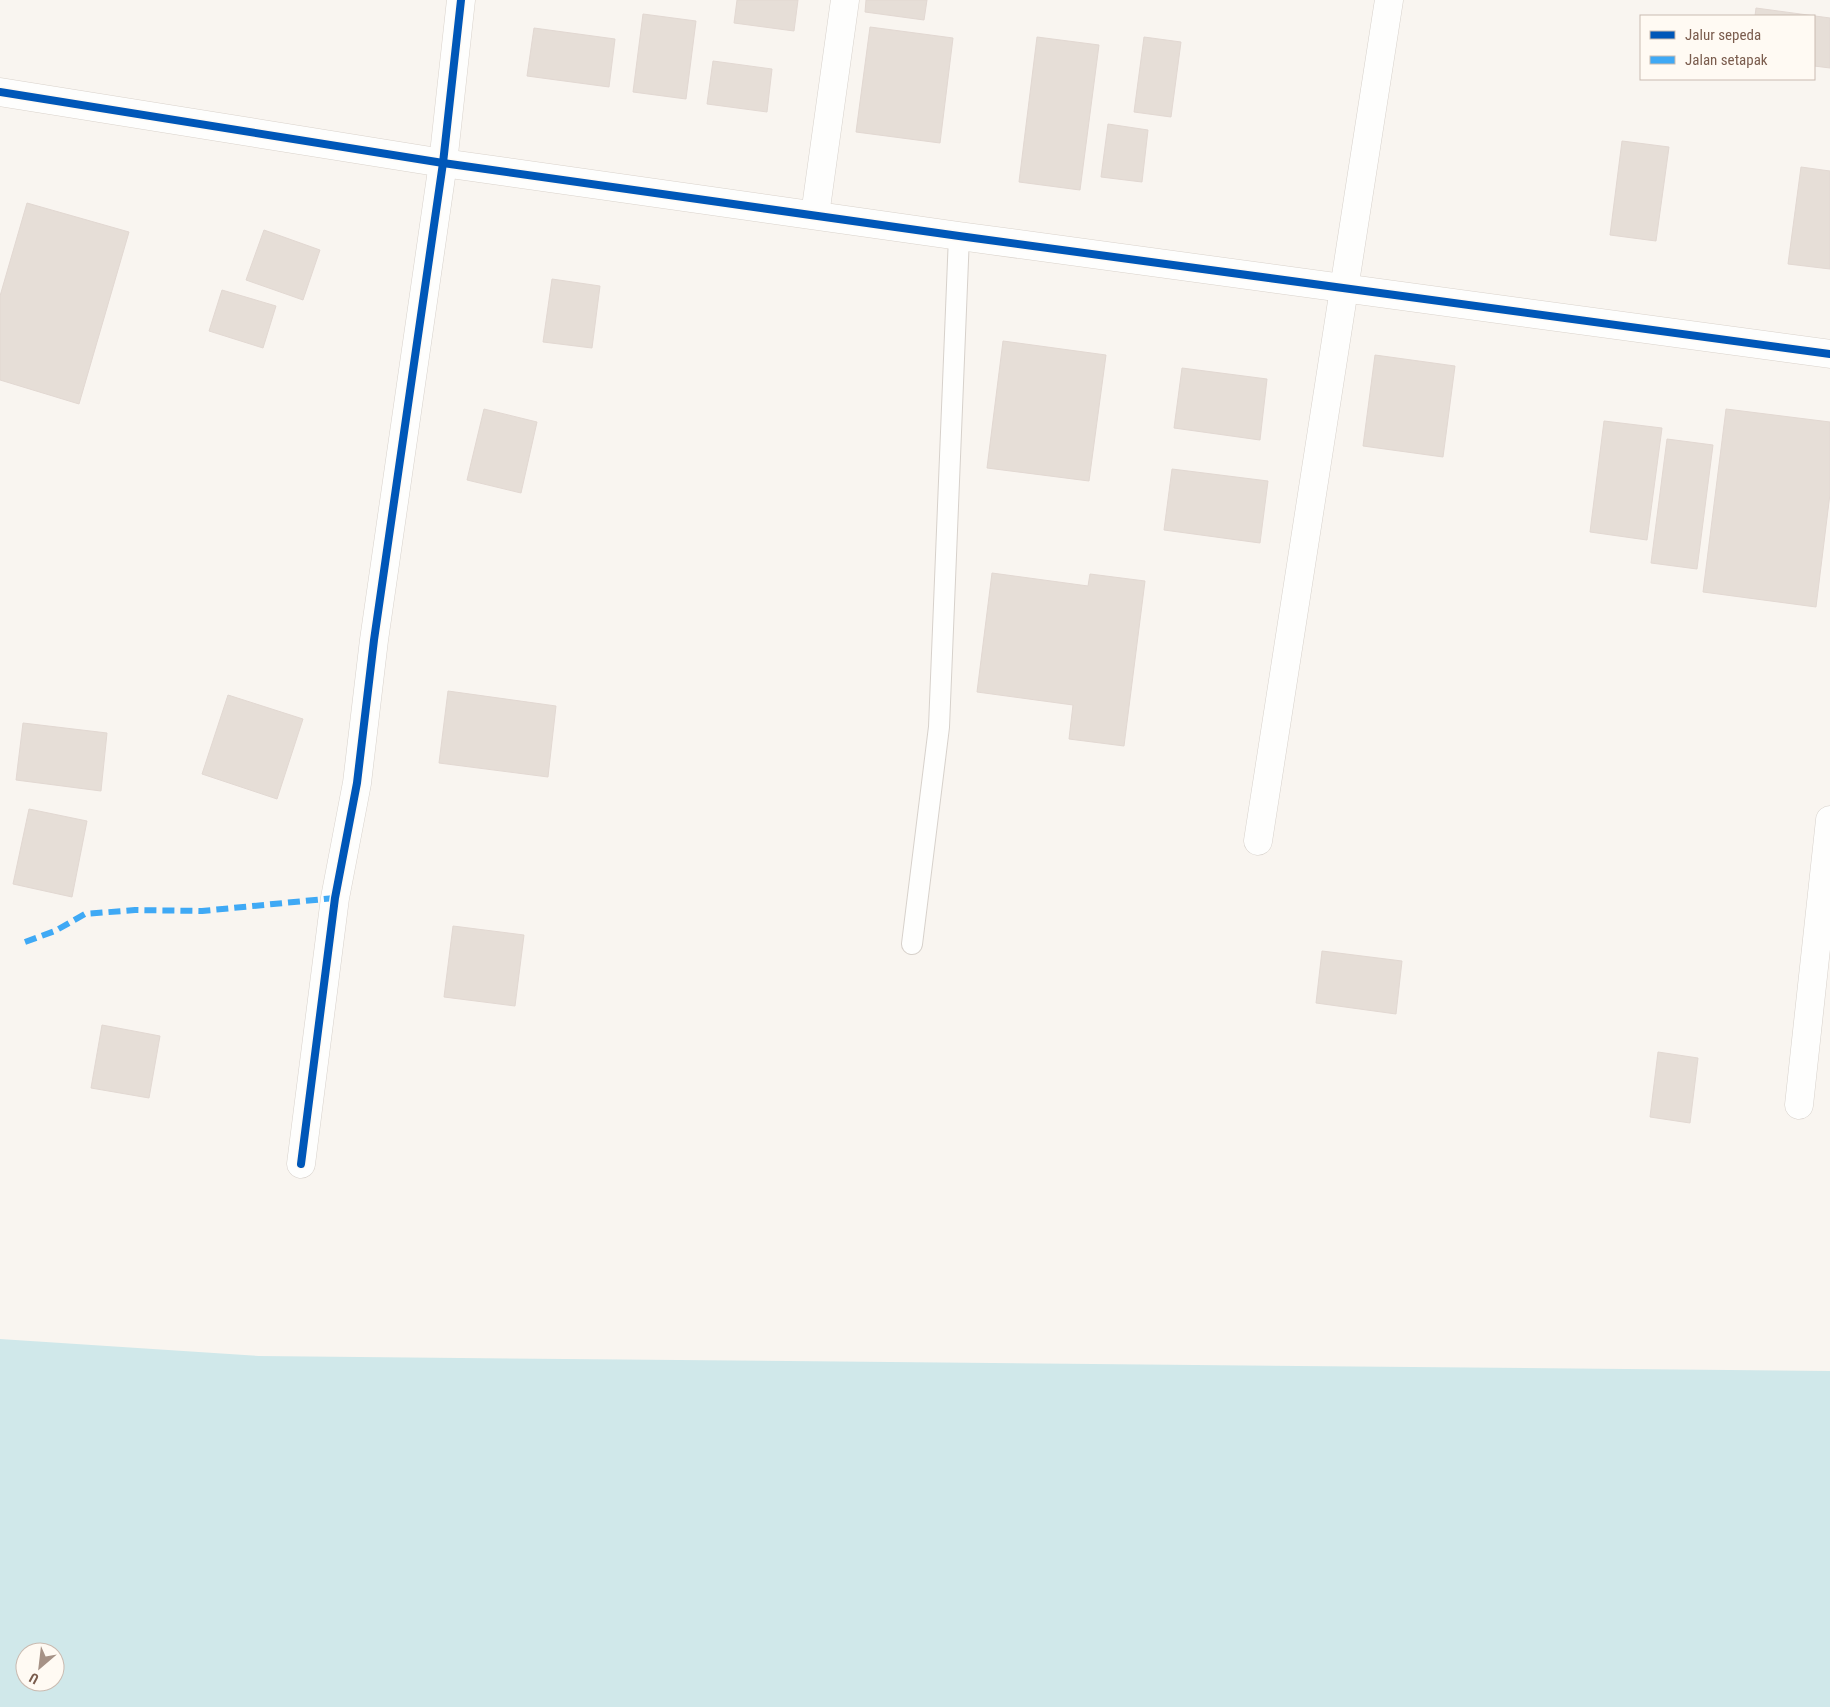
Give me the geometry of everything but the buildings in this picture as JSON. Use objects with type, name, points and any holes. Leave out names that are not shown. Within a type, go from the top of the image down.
[{"type":"street","points":[[301,1164],[335,898],[357,783],[374,640],[443,163],[461,0]]},
{"type":"street","points":[[815,215],[845,0]]},
{"type":"street","points":[[1258,841],[1389,0]]},
{"type":"street","points":[[0,92],[443,163],[959,236],[1830,354]]},
{"type":"street","points":[[1799,1105],[1830,820]]},
{"type":"lane","points":[[912,944],[939,727],[959,236]]},
{"type":"water","points":[[0,1339],[259,1356],[1830,1371],[1830,1707],[0,1707]]},
{"type":"marked path","points":[[25,942],[55,931],[85,914],[135,910],[202,911],[335,898]]},
{"type":"cycle path","points":[[301,1164],[335,898],[357,783],[374,640],[443,163],[461,0]]},
{"type":"cycle path","points":[[0,92],[443,163],[959,236],[1830,354]]}]
